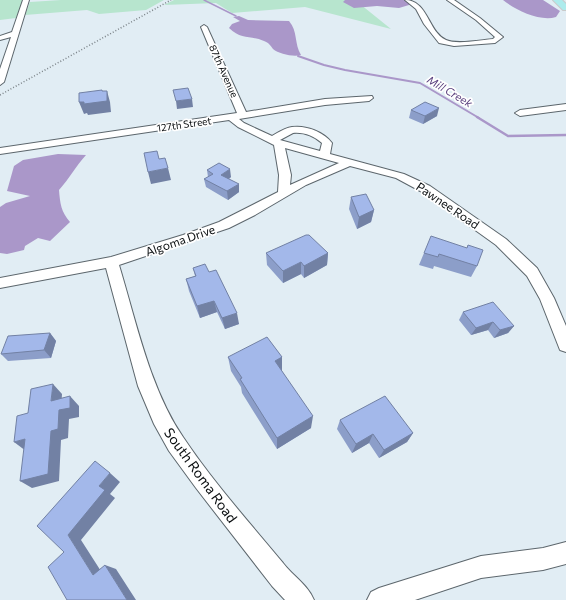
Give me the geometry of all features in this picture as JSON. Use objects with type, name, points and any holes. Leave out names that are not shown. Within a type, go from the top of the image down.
[{"type":"street","points":[[0,82],[26,0]]},
{"type":"street","points":[[408,0],[419,8],[427,24],[442,41],[454,44],[495,41],[499,37],[478,19],[450,0]]},
{"type":"street","name":"87th Avenue","points":[[199,26],[237,116]]},
{"type":"street","points":[[0,38],[16,33]]},
{"type":"street","name":"127th Street","points":[[0,151],[325,102],[368,98]]},
{"type":"street","points":[[520,113],[566,107]]},
{"type":"street","name":"Pawnee Road","points":[[237,116],[241,125],[277,141],[400,176],[426,189],[501,242],[532,272],[540,284],[554,312],[566,345]]},
{"type":"street","points":[[284,193],[285,175],[277,141],[292,130],[301,130],[312,133],[325,139],[327,143],[324,155]]},
{"type":"street","name":"Algoma Drive","points":[[0,283],[111,262],[188,238],[224,225],[251,212],[284,193],[349,162]]},
{"type":"street","name":"South Roma Road","points":[[111,262],[147,386],[160,418],[176,444],[203,481],[280,578],[302,600]]},
{"type":"street","points":[[379,600],[482,568],[543,559],[566,553]]},
{"type":"green space","points":[[0,0],[23,0],[16,18],[0,20]]},
{"type":"green space","points":[[61,0],[164,0],[146,10],[99,14],[87,10],[25,15],[30,2]]},
{"type":"green space","points":[[174,0],[355,0],[391,29],[305,7],[232,13],[216,3],[164,5]]},
{"type":"shaded area","points":[[345,0],[406,0],[409,5],[399,8],[377,6],[354,8],[343,2]]},
{"type":"shaded area","points":[[503,0],[543,0],[560,11],[556,17],[543,18],[514,8]]},
{"type":"shaded area","points":[[239,16],[248,20],[289,21],[294,29],[297,46],[301,55],[294,56],[282,54],[273,49],[266,42],[259,39],[242,36],[233,32],[229,28],[232,24],[240,21],[233,17]]},
{"type":"shaded area","points":[[58,154],[86,155],[59,190],[62,207],[70,222],[50,241],[38,238],[25,246],[24,250],[7,254],[0,253],[0,207],[6,203],[30,196],[7,191],[14,166],[23,160]]},
{"type":"building","points":[[188,88],[192,99],[176,101],[173,90]]},
{"type":"building","points":[[102,90],[107,91],[107,101],[84,104],[84,102],[79,102],[79,93]]},
{"type":"building","points":[[425,102],[439,108],[425,116],[411,110]]},
{"type":"building","points":[[157,151],[159,159],[165,158],[168,168],[148,172],[144,153]]},
{"type":"building","points":[[219,163],[230,169],[221,175],[239,184],[227,191],[204,179],[213,174],[207,170]]},
{"type":"building","points":[[366,194],[374,210],[359,217],[351,197]]},
{"type":"building","points":[[309,235],[328,253],[304,266],[301,262],[283,271],[266,253]]},
{"type":"building","points":[[431,236],[467,248],[468,245],[483,250],[477,266],[439,254],[438,257],[424,253]]},
{"type":"building","points":[[205,264],[209,272],[216,270],[237,313],[222,318],[214,301],[197,306],[186,279],[196,276],[193,268]]},
{"type":"building","points":[[493,302],[514,326],[500,330],[493,322],[476,328],[463,312]]},
{"type":"building","points":[[50,333],[44,350],[1,354],[8,336]]},
{"type":"building","points":[[267,337],[282,357],[275,361],[313,416],[277,438],[228,357]]},
{"type":"building","points":[[53,384],[51,401],[70,396],[70,408],[59,410],[58,429],[51,431],[48,474],[20,481],[25,439],[14,442],[17,416],[28,413],[31,389]]},
{"type":"building","points":[[385,396],[413,433],[384,450],[373,434],[356,444],[340,420]]},
{"type":"building","points":[[95,461],[110,473],[99,486],[105,490],[68,535],[93,575],[105,565],[127,600],[67,600],[48,567],[64,552],[37,526]]},
{"type":"waterway","points":[[204,0],[236,16]]},
{"type":"waterway","name":"Mill Creek","points":[[298,56],[324,65],[345,70],[420,83],[479,118]]},
{"type":"waterway","name":"Mill Creek","points":[[477,117],[508,136],[566,135]]},
{"type":"railway","points":[[0,95],[171,0]]}]
